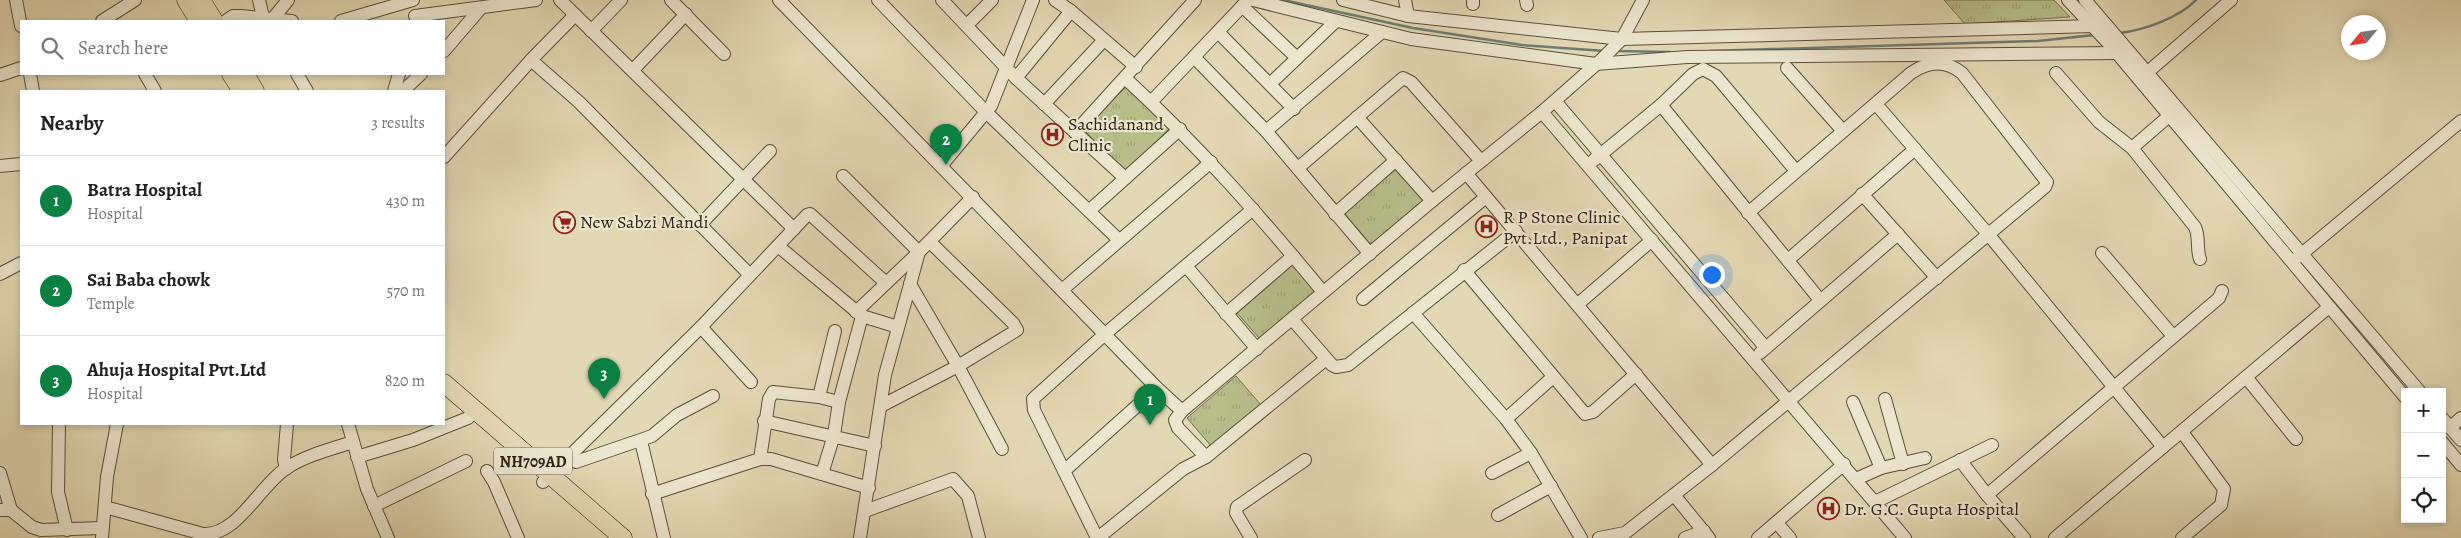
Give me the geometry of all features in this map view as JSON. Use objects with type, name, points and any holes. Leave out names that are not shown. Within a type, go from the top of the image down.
[{"type":"highway","points":[[186,0],[198,20]]},
{"type":"highway","points":[[201,0],[213,20]]},
{"type":"highway","points":[[232,75],[241,90]]},
{"type":"highway","points":[[246,75],[255,90]]},
{"type":"highway","name":"NH709AD","points":[[445,384],[471,414]]},
{"type":"highway","name":"NH709AD","points":[[445,398],[471,414],[546,478],[623,538]]},
{"type":"highway","name":"NH709AD","points":[[546,478],[608,538]]},
{"type":"street","points":[[16,0],[20,21]]},
{"type":"street","points":[[109,19],[135,0]]},
{"type":"street","points":[[259,0],[268,19]]},
{"type":"street","points":[[228,20],[234,16],[268,19],[288,0]]},
{"type":"street","points":[[344,20],[413,0]]},
{"type":"street","points":[[420,0],[414,19],[536,0]]},
{"type":"street","points":[[560,0],[794,229]]},
{"type":"street","points":[[591,31],[621,0]]},
{"type":"street","points":[[671,0],[724,54]]},
{"type":"street","points":[[878,0],[986,112],[1090,210],[1119,240]]},
{"type":"street","points":[[942,0],[1016,78],[1125,178]]},
{"type":"street","points":[[967,25],[992,0]]},
{"type":"street","points":[[942,165],[986,112],[994,99],[1005,66],[1033,0]]},
{"type":"street","points":[[1055,0],[1071,11],[1136,67]]},
{"type":"street","points":[[1075,132],[1195,0]]},
{"type":"street","points":[[1343,0],[1408,16],[1619,43],[2093,26]]},
{"type":"street","points":[[1405,0],[1408,16]]},
{"type":"street","points":[[1206,457],[1178,428],[1175,420],[1182,411],[1432,201],[1555,101],[1619,43],[1643,0]]},
{"type":"street","points":[[2068,0],[2118,49],[2303,253],[2417,388]]},
{"type":"street","points":[[2085,0],[2107,23],[2118,49]]},
{"type":"street","points":[[2143,76],[2230,0]]},
{"type":"street","points":[[781,1],[1157,388],[1182,411]]},
{"type":"street","points":[[1248,2],[1411,39],[1598,62],[1687,56],[2118,49]]},
{"type":"street","points":[[1151,102],[1248,2]]},
{"type":"street","points":[[1248,2],[1297,58]]},
{"type":"street","points":[[445,50],[480,9]]},
{"type":"street","points":[[1016,78],[1071,11]]},
{"type":"street","points":[[633,70],[686,14]]},
{"type":"street","points":[[445,156],[531,60],[575,15]]},
{"type":"street","points":[[1270,84],[1336,21]]},
{"type":"street","points":[[1218,32],[1294,109]]},
{"type":"street","points":[[1266,131],[1382,32]]},
{"type":"street","points":[[1044,104],[1104,40]]},
{"type":"street","points":[[1194,57],[1266,131],[1370,254]]},
{"type":"street","points":[[531,60],[578,102],[750,275]]},
{"type":"street","points":[[1599,538],[1626,535],[1937,278],[2045,187],[2047,182],[1962,73],[1953,66],[1931,63],[1911,73],[1748,213]]},
{"type":"street","points":[[0,75],[20,68]]},
{"type":"street","points":[[1787,68],[1843,131]]},
{"type":"street","points":[[1587,165],[1661,105],[1693,74],[1701,69],[1709,71],[1796,171]]},
{"type":"street","points":[[2056,73],[2099,122],[2132,148],[2195,226],[2198,233],[2197,253],[2200,259]]},
{"type":"street","points":[[30,75],[33,90]]},
{"type":"street","points":[[146,75],[154,90]]},
{"type":"street","points":[[298,75],[306,90]]},
{"type":"street","points":[[394,90],[399,75]]},
{"type":"street","points":[[404,90],[420,75]]},
{"type":"street","points":[[2143,76],[2168,116],[2401,392]]},
{"type":"street","points":[[1126,78],[1180,129],[1211,162],[1323,292]]},
{"type":"street","points":[[1298,168],[1398,81],[1406,78],[1481,161]]},
{"type":"street","points":[[1555,101],[1765,347]]},
{"type":"street","points":[[1876,104],[1988,234],[2163,447]]},
{"type":"street","points":[[1661,105],[1820,300]]},
{"type":"street","points":[[1542,112],[1906,538]]},
{"type":"street","points":[[2132,148],[2168,116]]},
{"type":"street","points":[[1357,117],[1432,201]]},
{"type":"street","points":[[2292,263],[2461,121]]},
{"type":"street","points":[[1090,210],[1180,129]]},
{"type":"street","points":[[1788,260],[1915,149]]},
{"type":"street","points":[[700,225],[770,151]]},
{"type":"street","points":[[1335,214],[1396,160]]},
{"type":"street","points":[[1062,290],[1211,162]]},
{"type":"street","points":[[0,166],[20,164]]},
{"type":"street","points":[[1466,173],[1712,465]]},
{"type":"street","points":[[842,176],[919,252]]},
{"type":"street","points":[[1862,194],[1937,278]]},
{"type":"street","points":[[822,474],[834,435],[839,402],[859,314],[886,283],[930,242],[973,197]]},
{"type":"street","points":[[1363,300],[1486,197]]},
{"type":"street","points":[[1253,209],[1105,334],[1033,399],[1034,410],[1097,538],[1175,475],[1206,457],[1326,359]]},
{"type":"street","points":[[546,478],[701,327],[810,214],[886,283]]},
{"type":"street","points":[[1292,319],[1336,368],[1348,365],[1464,270],[1516,231]]},
{"type":"street","points":[[1753,358],[1898,234]]},
{"type":"street","points":[[1578,304],[1652,240]]},
{"type":"street","points":[[881,406],[999,343],[1017,329],[930,242]]},
{"type":"street","points":[[778,246],[859,314],[898,327]]},
{"type":"street","points":[[860,538],[866,511],[885,374],[919,252]]},
{"type":"street","points":[[2102,253],[2172,336]]},
{"type":"street","points":[[1226,314],[1293,256]]},
{"type":"street","points":[[0,274],[20,264]]},
{"type":"street","points":[[1186,266],[1256,349]]},
{"type":"street","points":[[1464,270],[1581,411],[1587,414],[1593,412],[1636,374]]},
{"type":"street","points":[[910,284],[958,366],[1002,449]]},
{"type":"street","points":[[1987,495],[2113,386],[2219,298],[2222,292]]},
{"type":"street","points":[[2055,538],[2329,307]]},
{"type":"street","points":[[1413,313],[1506,420],[1531,453],[1581,538]]},
{"type":"street","points":[[701,327],[751,382]]},
{"type":"street","points":[[819,397],[836,331]]},
{"type":"street","points":[[1506,420],[1553,377]]},
{"type":"street","points":[[2246,377],[2296,439]]},
{"type":"street","points":[[1064,471],[1157,388]]},
{"type":"street","points":[[760,459],[764,421],[770,395],[774,391],[819,397],[839,402]]},
{"type":"street","points":[[566,458],[576,462],[640,441],[658,433],[677,415],[713,396]]},
{"type":"street","points":[[1885,399],[1903,464]]},
{"type":"street","points":[[1853,402],[1880,468]]},
{"type":"street","points":[[357,457],[413,440],[471,414]]},
{"type":"street","points":[[2461,418],[2446,423],[2461,440]]},
{"type":"street","points":[[764,421],[834,435],[875,446]]},
{"type":"street","points":[[59,425],[57,474],[61,508],[67,530]]},
{"type":"street","points":[[0,473],[6,510],[36,529],[102,533],[117,425]]},
{"type":"street","points":[[286,468],[284,460],[287,425]]},
{"type":"street","points":[[348,425],[374,506],[388,538]]},
{"type":"street","points":[[2182,432],[2224,489],[2221,505],[2182,538]]},
{"type":"street","points":[[640,441],[664,538]]},
{"type":"street","points":[[105,507],[203,534],[220,536],[267,484],[286,468],[353,442]]},
{"type":"street","points":[[1875,502],[1992,445]]},
{"type":"street","points":[[2446,447],[2461,465]]},
{"type":"street","points":[[1492,473],[1531,453]]},
{"type":"street","points":[[1856,479],[1880,468],[1925,458]]},
{"type":"street","points":[[652,494],[760,459],[771,459],[869,488]]},
{"type":"street","points":[[1250,538],[1236,513],[1237,507],[1305,460]]},
{"type":"street","points":[[1960,460],[2024,538]]},
{"type":"street","points":[[374,506],[466,461]]},
{"type":"street","points":[[1759,538],[1844,464]]},
{"type":"street","points":[[487,471],[494,482],[518,538]]},
{"type":"street","points":[[866,511],[953,478],[968,496],[979,538]]},
{"type":"street","points":[[1498,515],[1551,486]]},
{"type":"street","points":[[1674,495],[1707,534],[1685,538]]},
{"type":"street","points":[[1777,523],[1790,538]]},
{"type":"green space","points":[[1944,0],[2054,0],[2070,17],[1965,24]]},
{"type":"green space","points":[[1127,86],[1169,129],[1125,172],[1083,129]]},
{"type":"green space","points":[[1397,168],[1424,200],[1371,245],[1344,213]]},
{"type":"green space","points":[[1293,264],[1316,291],[1260,339],[1237,313]]},
{"type":"green space","points":[[1236,376],[1261,405],[1212,447],[1187,418]]},
{"type":"waterway","points":[[1283,0],[1413,28],[1522,45],[1605,51]]},
{"type":"waterway","points":[[2120,33],[2140,29],[2171,18],[2196,0]]},
{"type":"waterway","points":[[1710,51],[2038,41],[2094,35]]},
{"type":"waterway","points":[[1615,51],[1670,52]]},
{"type":"place","name":"Sachidanand Clinic","points":[[1052,134]]},
{"type":"place","name":"Sai Baba chowk","points":[[946,165]]},
{"type":"place","name":"New Sabzi Mandi","points":[[564,222]]},
{"type":"place","name":"R P Stone Clinic Pvt.Ltd., Panipat","points":[[1487,227]]},
{"type":"place","name":"Ahuja Hospital Pvt.Ltd","points":[[604,399]]},
{"type":"place","name":"Batra Hospital","points":[[1150,425]]},
{"type":"place","name":"Dr. G.C. Gupta Hospital","points":[[1828,509]]}]
